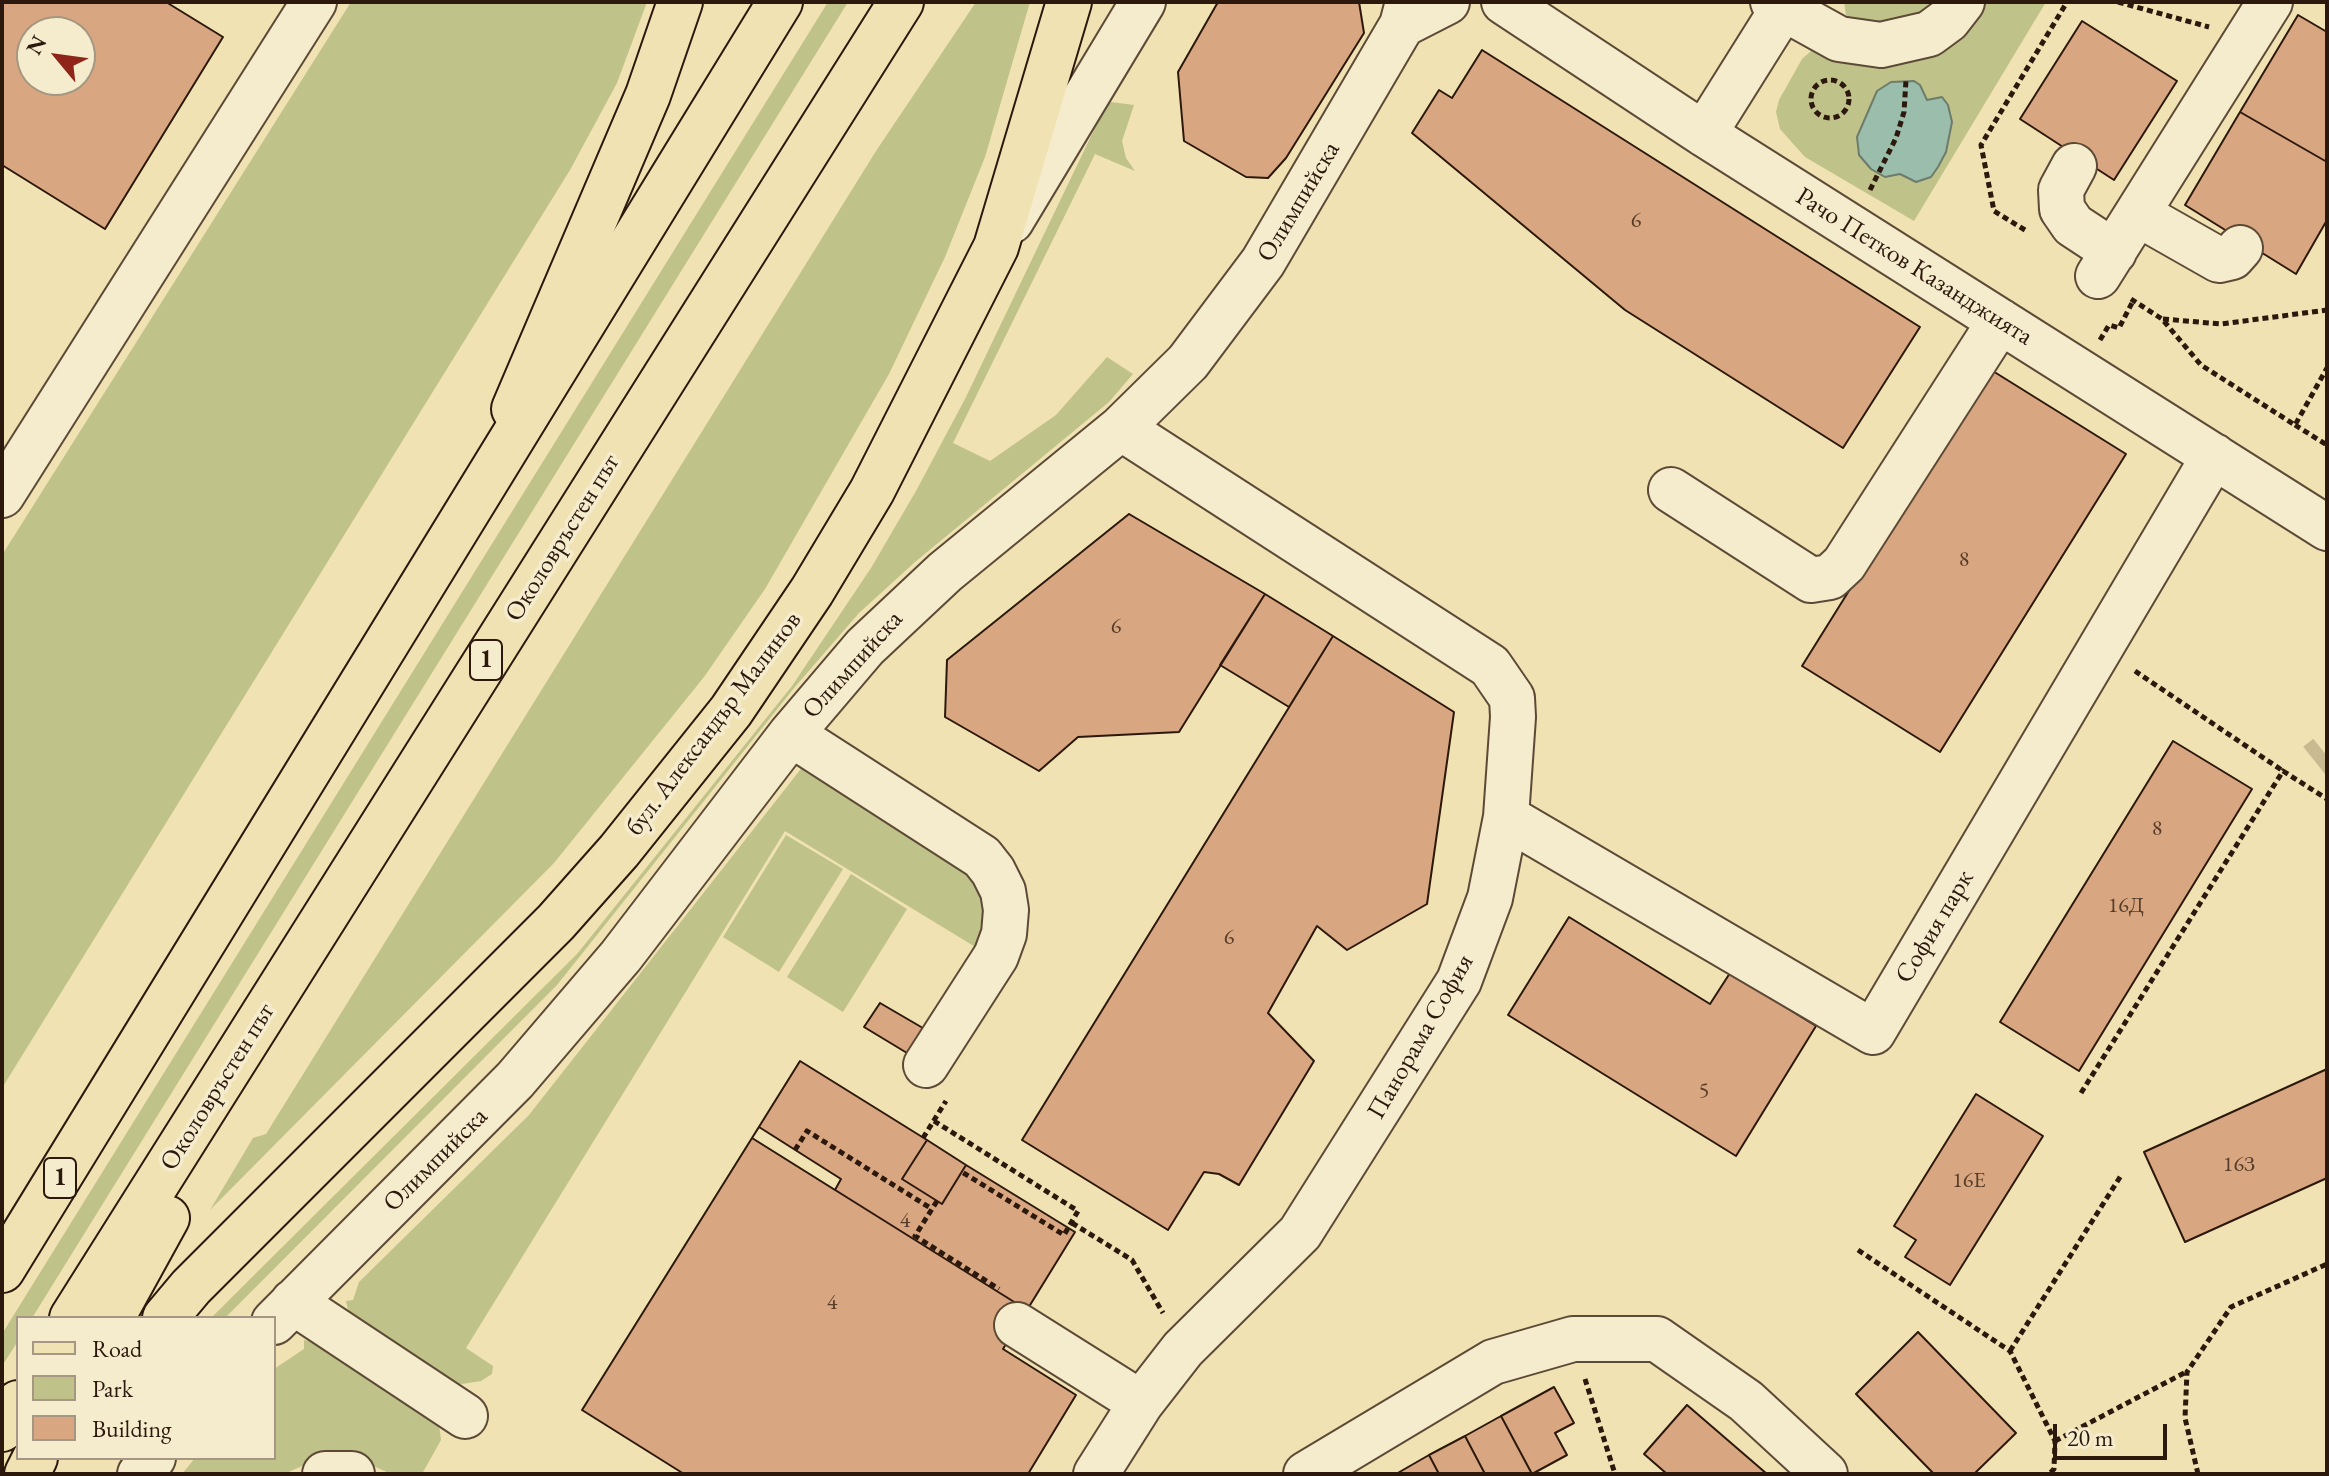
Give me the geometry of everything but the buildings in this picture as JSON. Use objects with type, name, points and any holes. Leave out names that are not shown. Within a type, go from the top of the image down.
[{"type":"main road","points":[[476,496],[648,95],[680,2]]},
{"type":"main road","name":"1","points":[[2,1270],[780,2]]},
{"type":"main road","name":"Околовръстен път","points":[[73,1316],[901,2]]},
{"type":"main road","name":"бул. Александър Малинов","points":[[167,1316],[191,1287],[556,922],[619,851],[731,711],[812,591],[872,491],[996,247],[1069,2]]},
{"type":"main road","points":[[113,1316],[383,826]]},
{"type":"main road","points":[[2,1429],[16,1406]]},
{"type":"street","points":[[2,495],[314,2]]},
{"type":"street","points":[[996,247],[1143,2]]},
{"type":"street","points":[[1405,14],[1447,2]]},
{"type":"street","name":"Рачо Петков Казанджията","points":[[1504,2],[1704,134],[2327,528]]},
{"type":"street","points":[[1704,134],[1778,5],[1839,39],[1881,45],[1929,34],[1962,2]]},
{"type":"street","name":"Олимпийска","points":[[284,1312],[463,1136],[515,1080],[621,956],[827,689],[904,607],[1121,428],[1188,362],[1263,262],[1405,14]]},
{"type":"street","points":[[2074,166],[2061,190],[2062,209],[2106,264],[2259,19]]},
{"type":"street","points":[[2138,214],[2219,260],[2232,257],[2240,248]]},
{"type":"street","points":[[1671,490],[1811,580],[1830,577],[1844,564],[2000,321]]},
{"type":"street","name":"Панорама София","points":[[1096,1474],[1141,1403],[1183,1349],[1300,1233],[1459,981],[1490,898],[1506,817],[1512,698],[1490,666],[1121,428]]},
{"type":"street","name":"София парк","points":[[1506,817],[1873,1032],[2214,456]]},
{"type":"street","points":[[791,734],[982,857],[1003,891],[1006,910],[1004,934],[996,956],[926,1065]]},
{"type":"street","points":[[2,1228],[117,1085]]},
{"type":"street","points":[[1010,1308],[1141,1403]]},
{"type":"street","points":[[284,1312],[465,1416]]},
{"type":"street","points":[[1306,1474],[1493,1362],[1573,1339],[1657,1339],[1746,1401],[1825,1474]]},
{"type":"street","points":[[325,1474],[352,1474]]},
{"type":"path","points":[[2033,235],[1994,211],[1981,145],[2067,2]]},
{"type":"path","points":[[2118,2],[2259,19]]},
{"type":"path","points":[[1876,179],[1904,112],[1906,73]]},
{"type":"path","points":[[1825,80],[1843,85],[1849,95],[1844,112],[1833,118],[1816,112],[1811,100],[1814,88],[1825,80]]},
{"type":"path","points":[[2106,264],[2134,300],[2162,319],[2201,365],[2327,445]]},
{"type":"path","points":[[2082,371],[2109,325],[2119,328],[2134,300]]},
{"type":"path","points":[[2162,319],[2221,324],[2327,310]]},
{"type":"path","points":[[2295,425],[2327,368]]},
{"type":"path","points":[[2100,647],[2327,799]]},
{"type":"path","points":[[2081,1093],[2283,771]]},
{"type":"path","points":[[934,1121],[1078,1211],[1064,1235],[962,1172]]},
{"type":"path","points":[[795,1150],[807,1131],[929,1207]]},
{"type":"path","points":[[2010,1351],[2122,1174]]},
{"type":"path","points":[[934,1199],[915,1236],[1010,1308]]},
{"type":"path","points":[[1072,1223],[1138,1266],[1183,1349]]},
{"type":"path","points":[[1858,1250],[2010,1351],[2055,1441],[2054,1469],[2049,1474]]},
{"type":"path","points":[[2055,1441],[2187,1372],[2231,1307],[2327,1264]]},
{"type":"path","points":[[1573,1339],[1615,1474]]},
{"type":"path","points":[[2187,1372],[2185,1418],[2198,1474]]},
{"type":"green space","points":[[351,2],[647,2],[617,83],[570,170],[2,1088],[2,555]]},
{"type":"green space","points":[[828,2],[848,2],[33,1316],[16,1316],[16,1344],[2,1366],[2,1334]]},
{"type":"green space","points":[[976,2],[1030,2],[985,157],[945,257],[889,374],[765,589],[704,677],[554,863],[210,1210],[253,1138],[266,1134],[876,151]]},
{"type":"green space","points":[[1844,2],[1945,2],[1940,11],[1874,31],[1846,15]]},
{"type":"green space","points":[[1978,2],[2046,2],[1914,221],[1805,157],[1780,129],[1776,112],[1779,100],[1802,59],[1811,51],[1864,66],[1897,63]]},
{"type":"green space","points":[[1111,102],[1134,105],[1122,141],[1126,158],[1135,171],[1095,154],[953,443],[990,461],[1056,415],[1107,357],[1133,374],[1109,402],[915,562],[859,613],[794,688],[557,985],[227,1316],[213,1316],[577,954],[792,686],[871,568],[916,491],[965,399],[1105,107]]},
{"type":"green space","points":[[804,765],[961,864],[981,886],[987,915],[977,948],[785,831],[466,1348],[493,1366],[492,1374],[481,1381],[455,1385],[349,1315],[346,1301],[353,1300],[359,1282],[529,1115]]},
{"type":"green space","points":[[786,835],[843,869],[779,972],[723,937]]},
{"type":"green space","points":[[851,874],[907,909],[843,1012],[787,977]]},
{"type":"green space","points":[[304,1340],[317,1343],[439,1424],[441,1440],[422,1474],[391,1474],[367,1463],[309,1463],[284,1474],[182,1474],[193,1460],[276,1460],[276,1368],[304,1349]]},
{"type":"shaded area","points":[[1914,81],[1920,85],[1927,100],[1942,97],[1948,105],[1952,122],[1946,152],[1938,167],[1931,177],[1916,182],[1900,174],[1885,177],[1871,169],[1859,155],[1857,137],[1877,91],[1891,82]]},
{"type":"tunnel","points":[[2317,764],[2327,756]]}]
